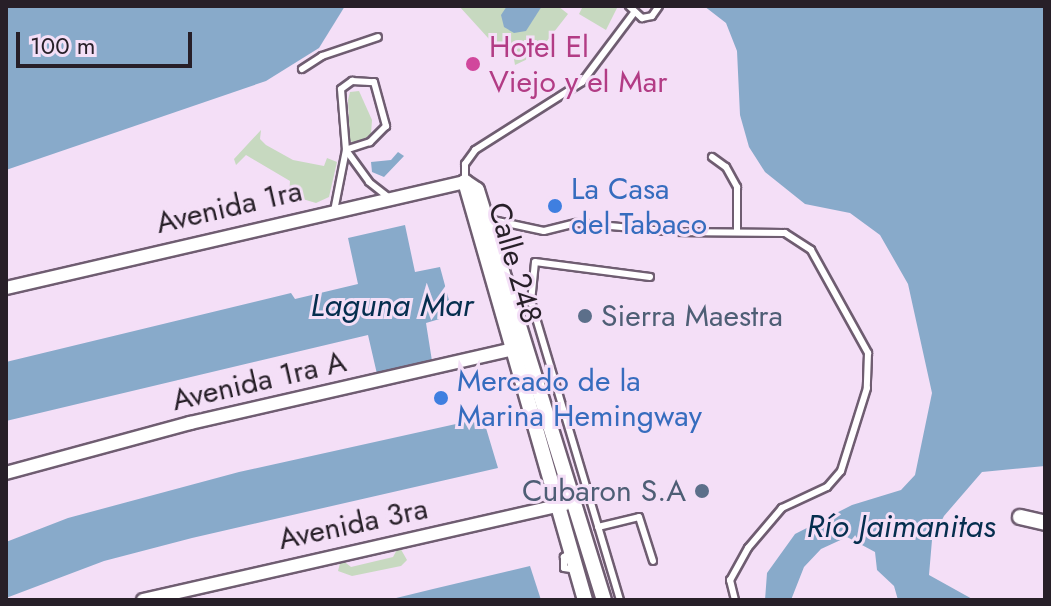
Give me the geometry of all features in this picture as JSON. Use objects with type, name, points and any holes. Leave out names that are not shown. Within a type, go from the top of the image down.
[{"type":"street","name":"Avenida 1ra","points":[[6,288],[388,197],[465,182]]},
{"type":"street","name":"Calle 248","points":[[465,182],[477,190],[486,219],[557,506],[585,600]]},
{"type":"street","name":"Calle 248","points":[[465,182],[604,600]]},
{"type":"street","name":"Avenida 1ra A","points":[[6,473],[190,423],[519,348]]},
{"type":"street","name":"Avenida 3ra","points":[[143,600],[573,502]]},
{"type":"street","points":[[1020,517],[1045,523]]},
{"type":"lane","points":[[629,6],[633,14],[647,18],[659,6]]},
{"type":"lane","points":[[465,182],[465,164],[475,150],[582,82],[633,14]]},
{"type":"lane","points":[[302,69],[322,56],[378,37]]},
{"type":"lane","points":[[334,211],[346,150],[341,89],[352,81],[374,82],[387,117],[383,132],[346,150]]},
{"type":"lane","points":[[346,150],[363,175],[388,197]]},
{"type":"lane","points":[[712,157],[726,167],[737,187],[737,231]]},
{"type":"lane","points":[[486,219],[544,231],[577,223],[785,233],[801,239],[868,353],[867,388],[841,471],[827,487],[782,508],[748,548],[730,580],[735,600]]},
{"type":"lane","points":[[620,600],[535,325],[531,302],[535,262],[650,277]]},
{"type":"lane","points":[[598,527],[639,517],[653,561]]},
{"type":"green space","points":[[459,6],[558,6],[568,14],[536,55],[515,65],[512,48],[499,50]]},
{"type":"green space","points":[[583,6],[618,6],[606,30],[579,14]]},
{"type":"green space","points":[[359,91],[372,120],[371,134],[357,144],[350,141],[348,100],[350,92]]},
{"type":"green space","points":[[261,130],[260,139],[266,145],[293,160],[324,166],[327,158],[337,162],[329,197],[316,203],[289,195],[290,181],[246,155],[236,165],[234,159]]},
{"type":"green space","points":[[399,546],[407,560],[401,566],[352,576],[338,571],[341,559],[351,567],[393,557]]},
{"type":"water","points":[[6,6],[345,6],[319,48],[266,81],[6,170]]},
{"type":"water","points":[[507,6],[542,6],[526,31],[514,33],[504,27],[501,15]]},
{"type":"water","name":"Río Jaimanitas","points":[[704,6],[1045,6],[1045,466],[982,472],[944,516],[932,540],[929,575],[974,600],[898,600],[894,586],[877,570],[875,552],[847,537],[821,549],[804,567],[791,600],[765,600],[767,573],[795,534],[852,505],[901,490],[915,475],[932,393],[908,284],[880,235],[850,213],[805,204],[765,172],[749,147],[740,115],[737,51],[726,23]]},
{"type":"water","points":[[398,152],[404,156],[384,177],[372,172],[371,162],[391,160]]},
{"type":"water","name":"Laguna Mar","points":[[405,225],[415,272],[440,267],[453,315],[426,323],[432,361],[377,374],[368,335],[6,421],[6,362],[291,293],[295,299],[358,284],[348,238]]},
{"type":"water","points":[[483,418],[498,468],[104,561],[6,598],[6,542],[68,518],[239,472]]},
{"type":"water","points":[[530,566],[541,600],[388,600],[433,589]]},
{"type":"place","name":"Hotel El Viejo y el Mar","points":[[473,64]]},
{"type":"place","name":"La Casa del Tabaco","points":[[555,206]]},
{"type":"place","name":"Sierra Maestra","points":[[585,316]]},
{"type":"place","name":"Mercado de la Marina Hemingway","points":[[441,398]]},
{"type":"place","name":"Cubaron S.A","points":[[702,491]]}]
